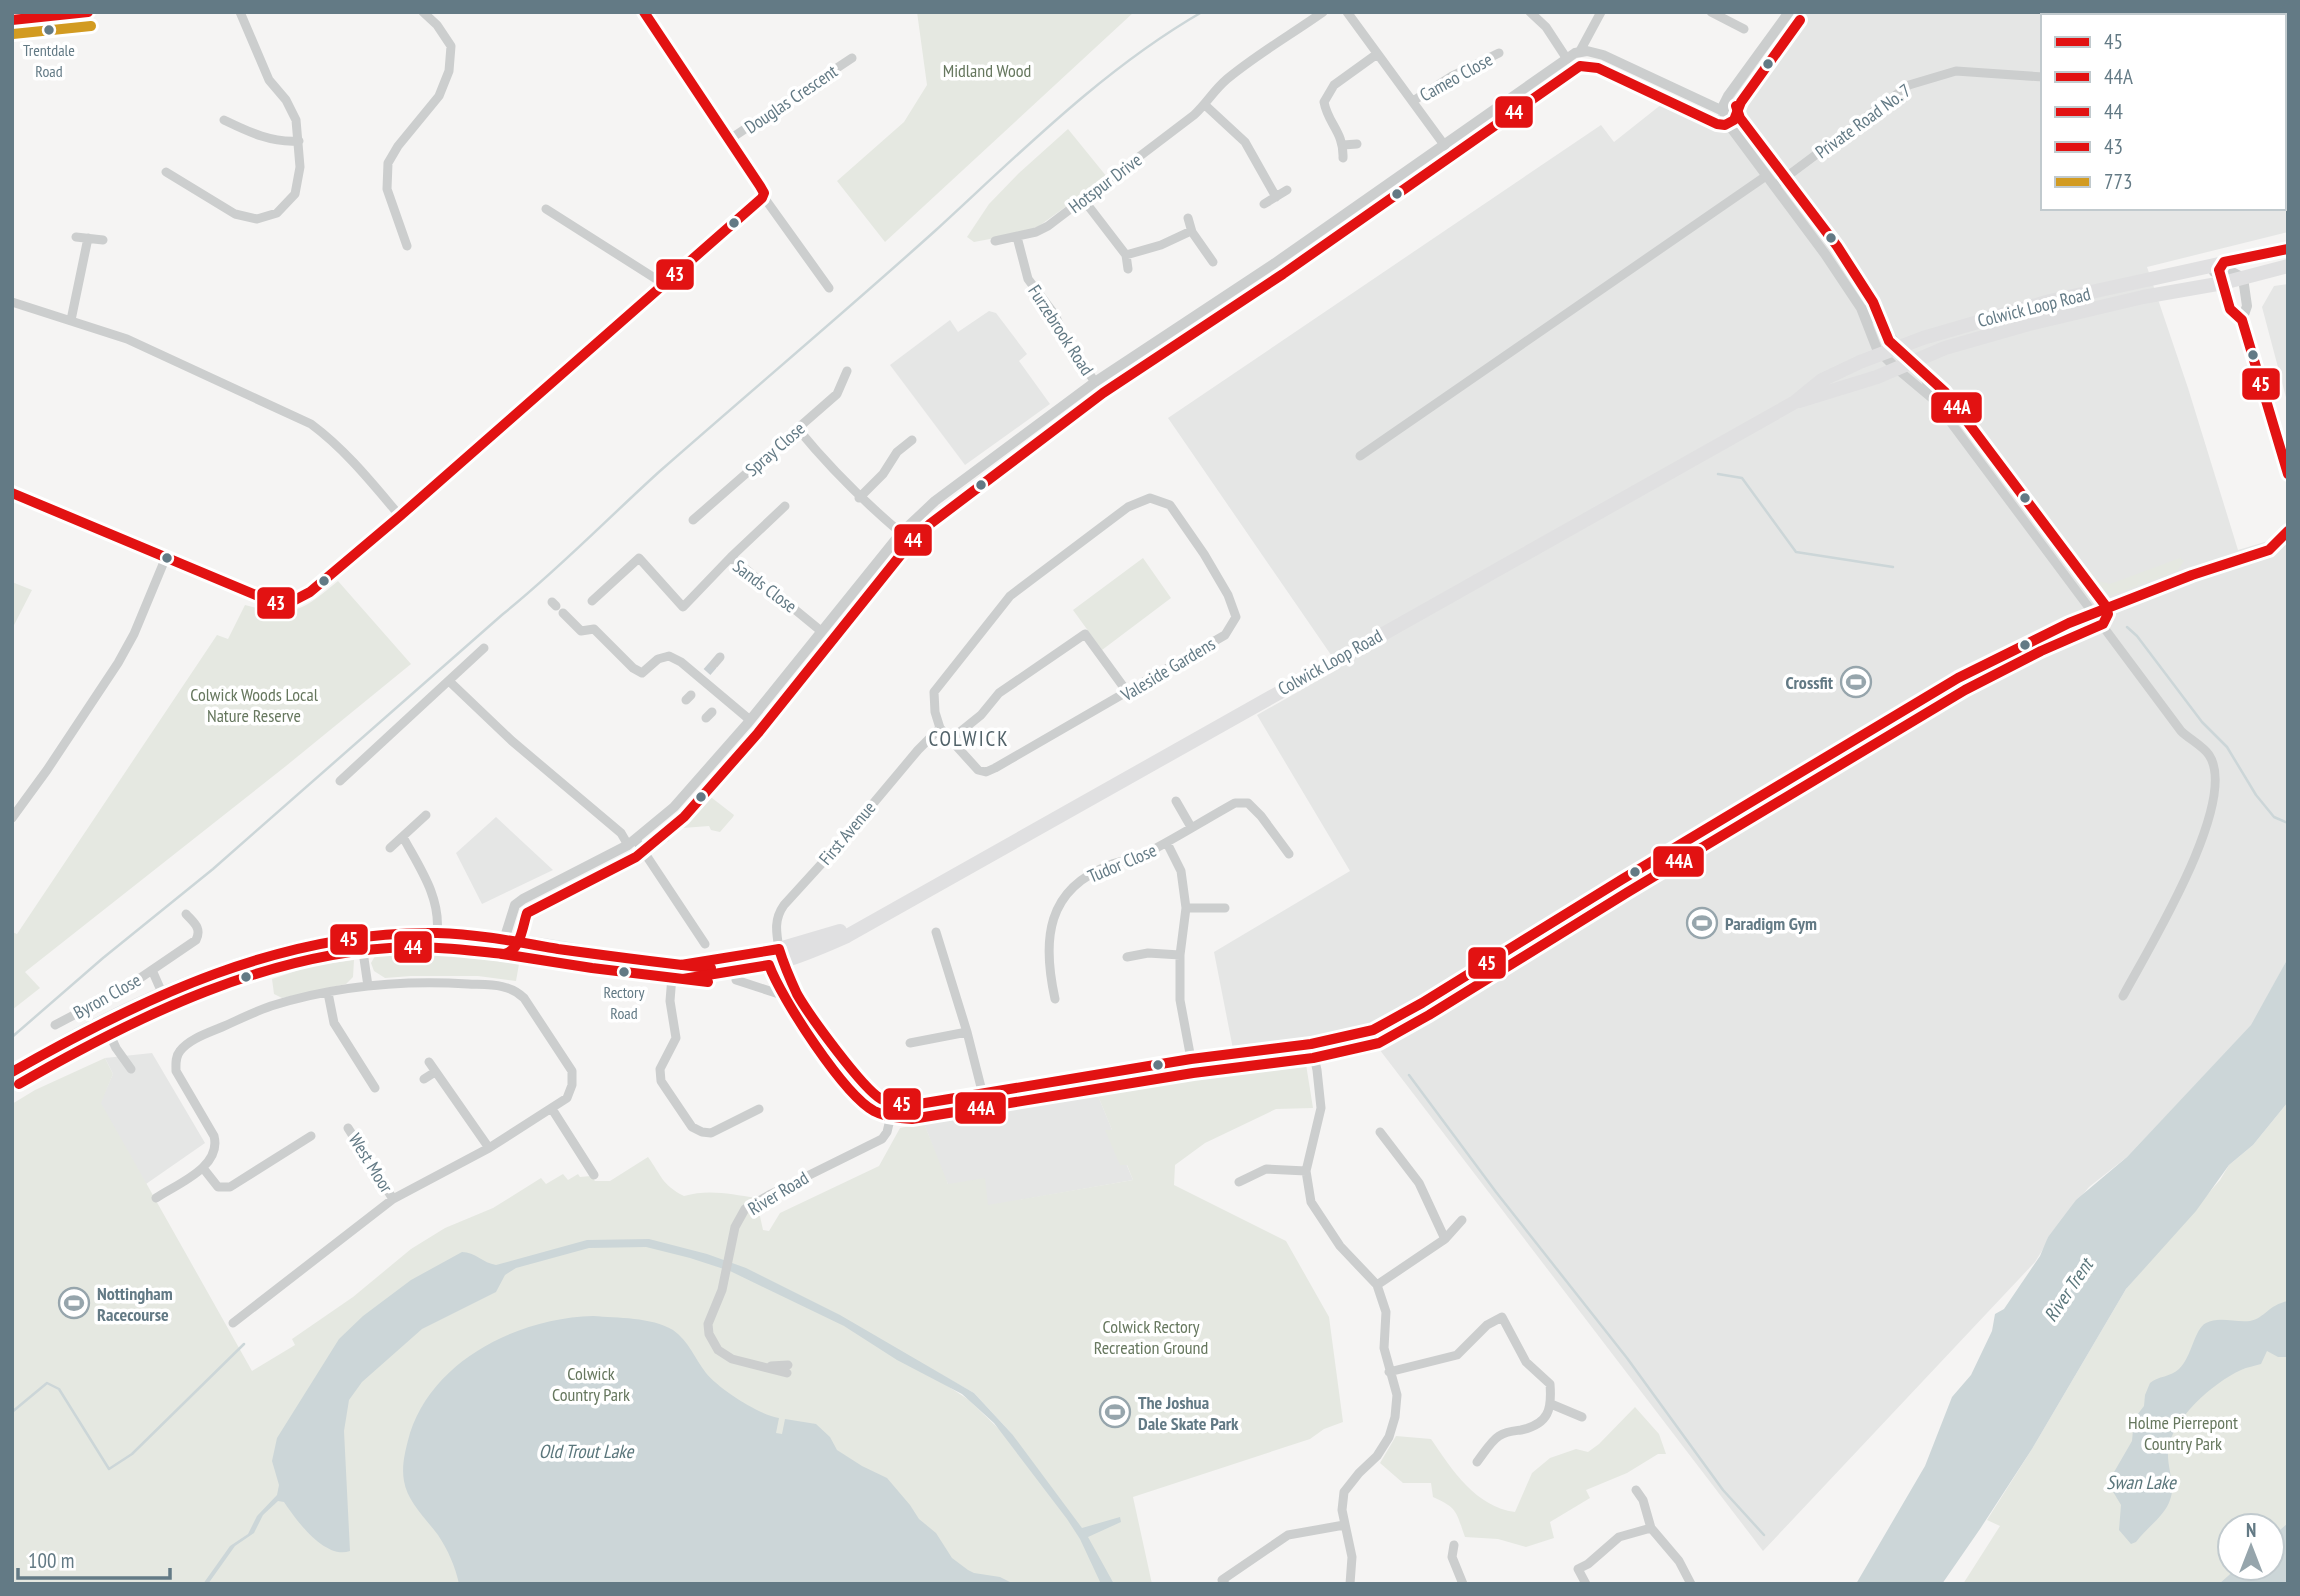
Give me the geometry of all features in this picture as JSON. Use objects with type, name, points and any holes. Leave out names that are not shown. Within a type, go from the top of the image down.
[{"type":"main road","name":"Colwick Loop Road","points":[[1795,402],[1877,377],[1945,348],[2070,313],[2143,297],[2288,249]]},
{"type":"main road","name":"Colwick Loop Road","points":[[12,1072],[104,1021],[201,979],[298,949],[361,938],[401,933],[437,933],[731,970],[847,936],[1795,402],[1822,380],[1860,362],[1993,317],[2066,298],[2222,272],[2243,278],[2288,266]]},
{"type":"street","points":[[12,20],[47,14],[90,12]]},
{"type":"street","points":[[166,172],[235,214],[257,219],[276,213],[295,194],[300,167],[296,120],[286,100],[269,80],[240,12]]},
{"type":"street","points":[[407,246],[387,189],[388,163],[398,146],[439,96],[449,71],[451,46],[437,25],[423,12]]},
{"type":"street","points":[[12,493],[275,603],[289,603],[310,592],[401,516],[763,196],[763,190],[644,12]]},
{"type":"street","name":"Hotspur Drive","points":[[995,241],[1035,232],[1048,226],[1205,105],[1213,92],[1226,80],[1323,12]]},
{"type":"street","points":[[1347,12],[1445,146]]},
{"type":"street","points":[[1530,12],[1546,27],[1567,59]]},
{"type":"street","points":[[504,940],[515,905],[523,898],[632,843],[656,824],[692,788],[901,533],[935,501],[1095,382],[1275,263],[1580,51],[1601,12]]},
{"type":"street","points":[[1711,12],[1744,29]]},
{"type":"street","points":[[1789,12],[1727,96],[1723,111],[1728,125],[1861,308],[1872,339],[1882,354],[1934,400],[2181,731],[2209,755],[2217,784],[2202,839],[2188,876],[2123,996]]},
{"type":"street","points":[[1580,51],[1593,51],[1603,55],[1723,111]]},
{"type":"street","name":"Cameo Close","points":[[1413,101],[1452,76],[1499,53]]},
{"type":"street","points":[[1343,158],[1341,136],[1326,111],[1324,102],[1334,85],[1377,54]]},
{"type":"street","name":"Douglas Crescent","points":[[730,139],[852,58]]},
{"type":"street","name":"Private Road No. 7","points":[[1774,186],[1909,85],[1956,71],[2041,77]]},
{"type":"street","points":[[1205,105],[1245,142],[1276,197]]},
{"type":"street","points":[[223,120],[255,135],[281,142],[299,141]]},
{"type":"street","points":[[1343,145],[1357,144]]},
{"type":"street","points":[[1360,456],[1766,176]]},
{"type":"street","points":[[1264,204],[1287,190]]},
{"type":"street","points":[[763,196],[829,288]]},
{"type":"street","points":[[1083,199],[1126,255],[1128,269]]},
{"type":"street","points":[[546,209],[664,284]]},
{"type":"street","points":[[1188,218],[1191,231],[1213,262]]},
{"type":"street","points":[[1126,255],[1161,245],[1191,231]]},
{"type":"street","points":[[76,237],[103,240]]},
{"type":"street","name":"Furzebrook Road","points":[[1017,237],[1028,279],[1055,315],[1066,340],[1095,382]]},
{"type":"street","points":[[72,320],[88,239]]},
{"type":"street","points":[[2222,272],[2230,309],[2242,320],[2285,457],[2288,475]]},
{"type":"street","points":[[2242,320],[2247,306],[2243,278]]},
{"type":"street","points":[[12,302],[127,339],[311,424],[352,459],[401,516]]},
{"type":"street","points":[[1861,308],[1874,317],[1924,376],[1934,400]]},
{"type":"street","name":"Spray Close","points":[[693,520],[837,394],[848,371]]},
{"type":"street","points":[[798,429],[859,498],[901,533]]},
{"type":"street","points":[[859,498],[883,474],[897,452],[912,440]]},
{"type":"street","name":"Valeside Gardens","points":[[1150,498],[1170,505],[1222,585],[1236,617],[1225,635],[1128,693],[986,772],[973,766],[950,740],[940,727],[934,712],[934,692],[1010,596],[1128,507],[1150,498]]},
{"type":"street","points":[[731,557],[785,506]]},
{"type":"street","points":[[780,954],[799,997],[858,1079],[880,1098],[894,1103],[915,1104],[983,1094],[1191,1059],[1311,1044],[1353,1035],[1384,1024],[1958,678],[2035,638],[2094,613],[2192,575],[2269,550],[2288,531]]},
{"type":"street","points":[[12,818],[118,663],[134,634],[166,556]]},
{"type":"street","name":"Sands Close","points":[[592,601],[639,558],[683,607],[731,557],[821,631]]},
{"type":"street","points":[[557,607],[581,631],[594,629],[633,668],[642,673],[658,659],[669,656],[681,662],[703,680],[715,708],[750,720]]},
{"type":"street","points":[[950,740],[981,715],[999,693],[1085,634],[1128,693]]},
{"type":"street","points":[[340,781],[484,648]]},
{"type":"street","points":[[449,681],[512,741],[632,843],[705,944]]},
{"type":"street","name":"First Avenue","points":[[780,954],[776,923],[778,914],[940,727]]},
{"type":"street","points":[[1176,800],[1191,827]]},
{"type":"street","name":"Tudor Close","points":[[1055,999],[1048,968],[1049,930],[1063,897],[1081,880],[1110,865],[1133,859],[1167,843],[1235,803],[1248,803],[1289,854]]},
{"type":"street","points":[[390,848],[426,815]]},
{"type":"street","points":[[403,836],[436,901],[437,933]]},
{"type":"street","points":[[1167,843],[1181,871],[1186,908],[1180,955],[1180,1000],[1191,1059]]},
{"type":"street","points":[[1186,908],[1225,908]]},
{"type":"street","name":"Byron Close","points":[[58,1021],[107,999],[196,940],[199,928],[186,914]]},
{"type":"street","points":[[936,932],[935,945],[967,1032],[983,1094]]},
{"type":"street","points":[[361,938],[368,986]]},
{"type":"street","points":[[1127,957],[1148,953],[1180,955]]},
{"type":"street","points":[[677,965],[670,1001],[676,1038],[660,1069],[661,1081],[692,1127],[702,1132],[711,1133],[759,1109]]},
{"type":"street","name":"Byron Close","points":[[152,970],[163,995]]},
{"type":"street","points":[[736,980],[782,995],[799,997]]},
{"type":"street","points":[[156,1198],[203,1168],[212,1158],[215,1140],[176,1071],[179,1052],[187,1044],[206,1034],[270,1007],[328,993],[408,982],[507,986],[518,991],[572,1071],[568,1098],[489,1149],[393,1199],[233,1323]]},
{"type":"street","points":[[328,993],[334,1023],[375,1088]]},
{"type":"street","points":[[104,1021],[116,1048],[131,1069]]},
{"type":"street","points":[[910,1043],[926,1035],[967,1032]]},
{"type":"street","points":[[1311,1044],[1321,1108],[1306,1171],[1311,1202],[1340,1246],[1377,1285],[1387,1311],[1384,1348],[1397,1395],[1395,1417],[1389,1437],[1377,1457],[1359,1473],[1344,1492],[1342,1510],[1352,1557],[1350,1584]]},
{"type":"street","points":[[429,1062],[489,1149]]},
{"type":"street","points":[[424,1079],[435,1072]]},
{"type":"street","name":"River Road","points":[[788,1369],[732,1359],[718,1350],[709,1334],[708,1325],[722,1290],[735,1227],[745,1209],[882,1139],[889,1127],[894,1103]]},
{"type":"street","points":[[552,1109],[592,1170],[580,1173]]},
{"type":"street","name":"West Moor","points":[[348,1128],[393,1199]]},
{"type":"street","points":[[1380,1132],[1419,1183],[1446,1238]]},
{"type":"street","points":[[203,1168],[218,1187],[230,1187],[311,1136]]},
{"type":"street","points":[[1239,1182],[1266,1169],[1306,1171]]},
{"type":"street","points":[[1377,1285],[1446,1238],[1462,1220]]},
{"type":"street","points":[[1389,1372],[1457,1355],[1487,1325],[1502,1317],[1526,1362],[1550,1384],[1551,1404],[1547,1415],[1539,1424],[1497,1437],[1478,1462]]},
{"type":"street","points":[[1551,1404],[1582,1417]]},
{"type":"street","points":[[1636,1490],[1643,1500],[1651,1528],[1679,1561],[1691,1584]]},
{"type":"street","points":[[1225,1584],[1223,1580],[1288,1535],[1344,1525]]},
{"type":"street","points":[[1586,1584],[1578,1569],[1588,1564],[1619,1537],[1651,1528]]},
{"type":"street","points":[[1454,1545],[1452,1557],[1463,1584]]},
{"type":"shaded area","points":[[1799,12],[2288,12],[2288,232],[2147,267],[2238,550],[2288,535],[2288,958],[2252,1025],[2127,1157],[2089,1187],[2048,1237],[2035,1262],[1763,1551],[1363,1028],[1233,1049],[1214,952],[1350,871],[1257,715],[1340,668],[1168,418],[1601,125],[1614,142],[1672,96],[1716,117]]},
{"type":"shaded area","points":[[2288,284],[2288,405],[2262,307],[2274,286]]},
{"type":"shaded area","points":[[989,311],[996,313],[1027,354],[1019,361],[1050,404],[965,465],[890,365],[950,320],[958,332]]},
{"type":"shaded area","points":[[496,817],[553,870],[482,904],[456,853]]},
{"type":"shaded area","points":[[152,1053],[205,1143],[146,1184],[100,1103],[113,1074],[105,1058]]},
{"type":"shaded area","points":[[1096,1091],[1133,1180],[987,1206],[948,1184],[924,1123]]},
{"type":"green space","name":"Midland Wood","points":[[917,12],[1134,12],[885,242],[837,181],[904,122],[927,85]]},
{"type":"green space","points":[[1068,129],[1107,177],[1039,226],[1022,233],[974,242],[967,237],[989,204]]},
{"type":"green space","points":[[1942,379],[1981,439],[2083,573],[2089,569],[2098,581],[2110,584],[2180,558],[2184,561],[2177,571],[2108,597],[2094,592],[2003,478],[1938,381]]},
{"type":"green space","points":[[1143,558],[1171,598],[1102,650],[1073,610]]},
{"type":"green space","name":"Colwick Woods Local Nature Reserve","points":[[338,581],[411,664],[25,972],[40,988],[12,1010],[12,932],[17,934],[217,635],[228,639],[245,605],[275,611],[296,610],[315,600]]},
{"type":"green space","points":[[12,582],[32,590],[12,629]]},
{"type":"green space","points":[[703,791],[734,815],[733,817],[720,832],[711,830],[709,826],[683,828],[671,834],[669,841],[658,845],[658,838]]},
{"type":"green space","points":[[430,952],[519,964],[516,981],[478,976],[385,978],[374,971],[371,963],[375,956]]},
{"type":"green space","points":[[354,960],[353,977],[346,984],[282,998],[274,994],[272,979],[311,966]]},
{"type":"green space","name":"Colwick Country Park","points":[[105,1058],[113,1074],[101,1103],[252,1371],[295,1345],[292,1339],[353,1297],[411,1249],[445,1228],[493,1208],[541,1178],[546,1184],[563,1174],[568,1180],[578,1174],[580,1177],[591,1176],[595,1181],[610,1181],[648,1157],[666,1184],[684,1196],[711,1193],[756,1198],[763,1230],[769,1231],[780,1213],[879,1166],[900,1128],[924,1123],[948,1184],[985,1178],[988,1205],[1133,1180],[1127,1165],[1120,1165],[1105,1130],[1112,1130],[1096,1091],[1305,1058],[1313,1108],[1276,1109],[1205,1143],[1175,1165],[1174,1185],[1286,1241],[1329,1317],[1343,1422],[1324,1429],[1310,1439],[1133,1497],[1152,1584],[12,1584],[12,1104],[35,1090]],"holes":[[[912,1358],[974,1393],[1012,1434],[1001,1431],[969,1400]]]},
{"type":"green space","name":"Holme Pierrepont Country Park","points":[[2288,1102],[2288,1584],[1963,1584],[2000,1526],[1987,1520],[2126,1289],[2220,1180],[2229,1165],[2253,1145]]},
{"type":"green space","points":[[1635,1407],[1659,1434],[1666,1454],[1658,1454],[1627,1473],[1586,1490],[1590,1498],[1550,1522],[1554,1538],[1526,1547],[1498,1539],[1465,1537],[1452,1508],[1433,1497],[1431,1483],[1403,1483],[1380,1463],[1396,1436],[1431,1439],[1466,1485],[1477,1495],[1501,1509],[1515,1512],[1532,1473],[1550,1458],[1576,1449],[1588,1452]]},
{"type":"water","name":"River Trent","points":[[2288,958],[2288,1102],[2253,1145],[2229,1165],[2196,1211],[2126,1289],[2032,1449],[1942,1584],[1856,1584],[1925,1466],[1952,1397],[1971,1375],[1992,1331],[1995,1314],[2004,1309],[2040,1256],[2048,1237],[2076,1200],[2127,1157],[2251,1025]]},
{"type":"water","points":[[649,1239],[707,1254],[746,1268],[840,1315],[974,1393],[1012,1434],[1082,1528],[1120,1517],[1121,1522],[1088,1537],[1114,1584],[1101,1584],[1080,1539],[1067,1519],[994,1423],[962,1394],[897,1360],[844,1326],[730,1271],[646,1247],[589,1248],[516,1268],[505,1275],[496,1292],[422,1329],[362,1382],[349,1400],[344,1431],[350,1551],[331,1550],[321,1544],[296,1519],[284,1502],[278,1501],[263,1515],[254,1533],[235,1546],[208,1584],[203,1584],[230,1546],[248,1534],[257,1516],[277,1495],[279,1485],[272,1461],[277,1438],[339,1339],[363,1316],[411,1280],[462,1252],[496,1265],[587,1240]]},
{"type":"water","name":"Swan Lake","points":[[2288,1301],[2288,1357],[2278,1357],[2267,1351],[2261,1364],[2241,1370],[2218,1383],[2195,1403],[2176,1427],[2171,1440],[2168,1458],[2172,1494],[2168,1506],[2136,1542],[2131,1544],[2119,1530],[2121,1505],[2112,1490],[2110,1479],[2132,1441],[2134,1419],[2144,1406],[2150,1383],[2179,1369],[2206,1323],[2216,1320],[2250,1321]]},
{"type":"water","name":"Old Trout Lake","points":[[593,1316],[645,1320],[673,1330],[688,1345],[706,1373],[720,1386],[751,1407],[779,1418],[776,1433],[782,1434],[785,1419],[816,1424],[830,1437],[837,1450],[887,1478],[919,1519],[936,1533],[952,1558],[974,1573],[1000,1577],[1014,1584],[459,1584],[445,1546],[413,1503],[404,1481],[407,1445],[422,1407],[438,1384],[459,1364],[509,1334],[565,1319]]},
{"type":"water","points":[[2288,1523],[2288,1584],[2219,1584],[2286,1582]]},
{"type":"waterway","points":[[12,1037],[103,958],[213,869],[544,579],[660,471],[902,261],[1063,113],[1130,59],[1202,12]]},
{"type":"waterway","points":[[1718,474],[1742,478],[1796,552],[1893,567]]},
{"type":"waterway","points":[[2127,627],[2137,636],[2202,722],[2227,747],[2256,795],[2274,817],[2288,823]]},
{"type":"waterway","points":[[1409,1075],[1496,1192],[1627,1358],[1723,1490],[1764,1535]]},
{"type":"waterway","points":[[12,1412],[47,1383],[59,1389],[109,1469],[132,1454],[244,1344]]},
{"type":"tunnel","points":[[707,672],[714,664]]},
{"type":"transit line","name":"43","points":[[12,20],[88,12]]},
{"type":"transit line","name":"43","points":[[12,493],[275,603],[289,603],[310,592],[762,198],[764,193],[760,186],[644,12]]},
{"type":"transit line","name":"44","points":[[19,1084],[110,1034],[157,1012],[255,974],[356,951],[408,947],[504,954],[510,952],[520,938],[527,913],[636,857],[684,817],[758,733],[911,542],[930,524],[1103,393],[1283,274],[1580,66],[1598,68],[1717,124],[1725,125],[1734,120],[1741,102],[1800,20]]},
{"type":"transit line","name":"773","points":[[13,34],[91,26]]},
{"type":"transit line","name":"44A","points":[[683,979],[769,965],[800,1021],[847,1086],[874,1111],[912,1119],[1193,1073],[1313,1058],[1379,1043],[1965,690],[2041,651],[2103,624],[2108,614],[2105,605],[1945,392],[1889,341],[1873,302],[1837,246],[1740,118],[1736,106]]},
{"type":"transit line","name":"45","points":[[2288,249],[2224,262],[2219,270],[2230,309],[2242,320],[2288,474]]},
{"type":"transit line","name":"45","points":[[681,965],[779,949],[797,994],[836,1050],[872,1092],[885,1101],[901,1104],[913,1105],[1191,1059],[1311,1044],[1373,1030],[1422,1003],[1958,678],[2069,623],[2192,575],[2269,550],[2288,531]]},
{"type":"transit line","name":"45","points":[[12,1072],[163,995],[270,956],[324,943],[380,935],[437,933],[711,968]]},
{"type":"transit line","name":"44A","points":[[502,954],[708,982]]},
{"type":"place","name":"Trentdale Road","points":[[49,30]]},
{"type":"place","name":"Crossfit","points":[[1856,682]]},
{"type":"place","name":"Paradigm Gym","points":[[1702,923]]},
{"type":"place","name":"Rectory Road","points":[[624,972]]},
{"type":"place","name":"Nottingham Racecourse","points":[[74,1303]]},
{"type":"place","name":"The Joshua Dale Skate Park","points":[[1115,1412]]},
{"type":"district","name":"COLWICK","points":[[969,738]]},
{"type":"park label","name":"Colwick Rectory Recreation Ground","points":[[1151,1336]]}]
